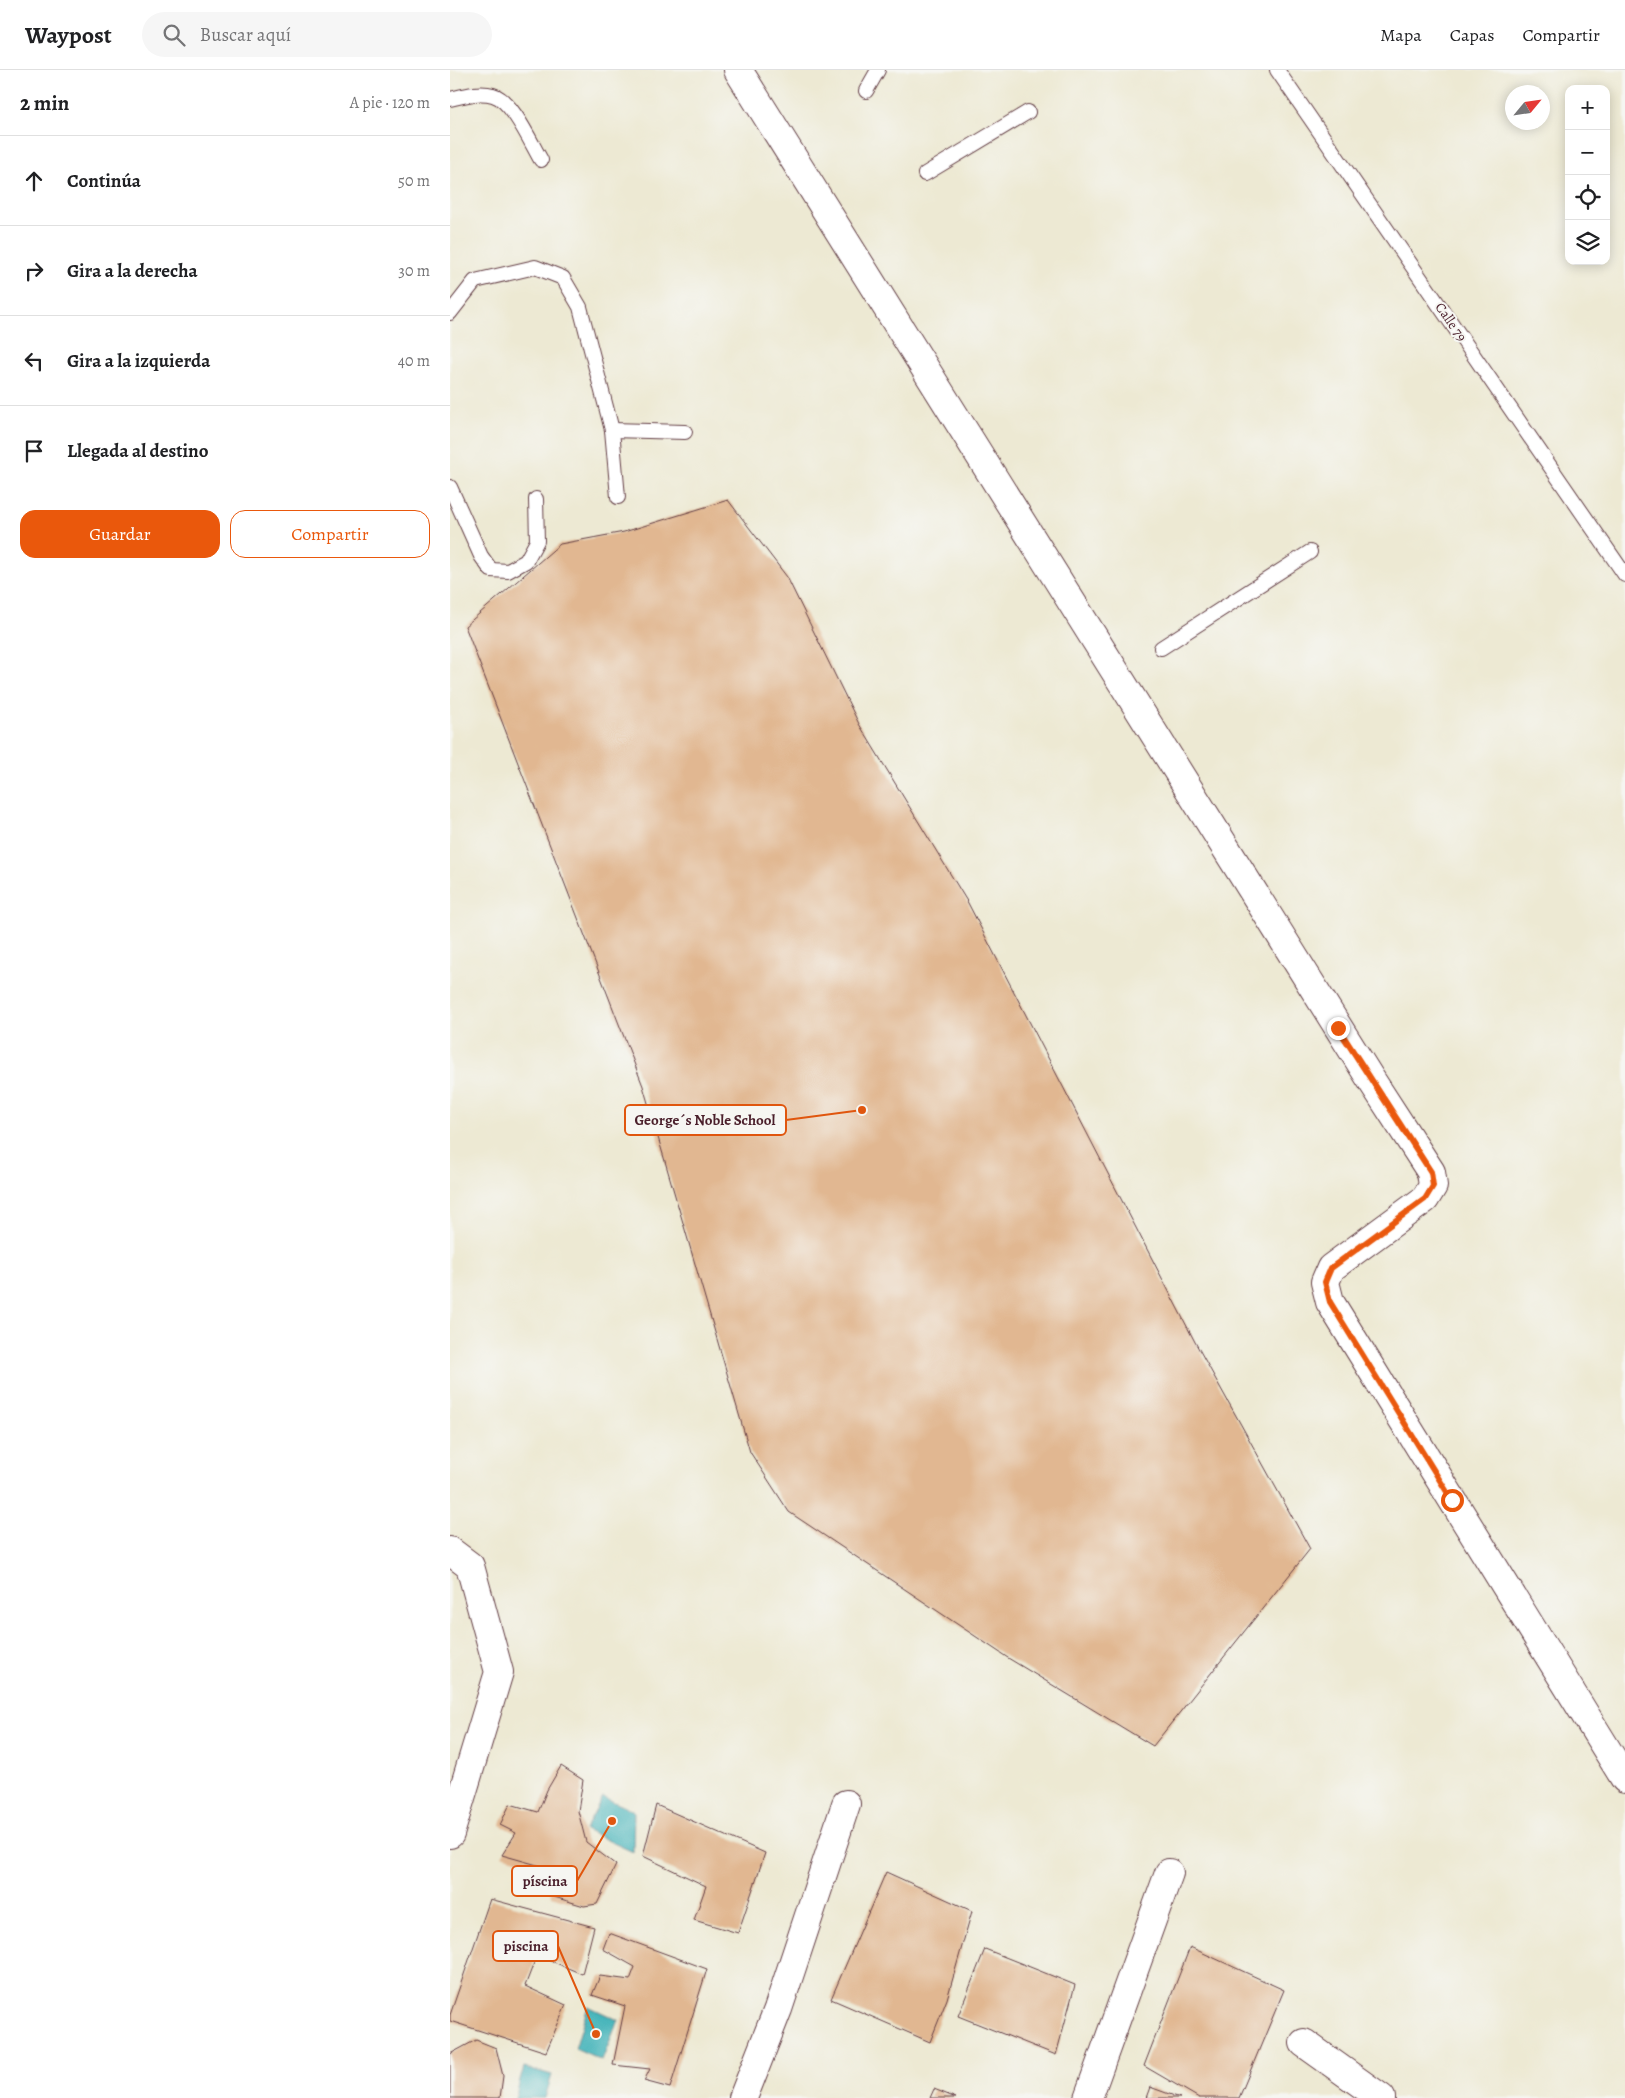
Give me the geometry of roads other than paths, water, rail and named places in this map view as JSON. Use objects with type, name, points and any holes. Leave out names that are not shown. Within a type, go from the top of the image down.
[{"type":"street","points":[[738,70],[1365,1070],[1431,1172],[1433,1186],[1425,1199],[1331,1268],[1325,1282],[1330,1302],[1625,1779]]},
{"type":"street","points":[[450,1551],[470,1566],[499,1672],[450,1834]]},
{"type":"street","points":[[742,2098],[778,2009],[846,1804]]},
{"type":"street","points":[[1088,2098],[1170,1873]]},
{"type":"street","points":[[1304,2043],[1381,2098]]},
{"type":"lane","points":[[866,91],[878,70]]},
{"type":"lane","name":"Calle 79","points":[[1277,70],[1625,575]]},
{"type":"lane","points":[[450,99],[474,94],[493,94],[507,103],[541,160]]},
{"type":"lane","points":[[925,174],[1028,112]]},
{"type":"lane","points":[[450,313],[475,281],[535,267],[563,278],[580,307],[612,430],[618,497]]},
{"type":"lane","points":[[612,430],[685,432]]},
{"type":"lane","points":[[450,487],[481,556],[491,570],[508,571],[526,561],[537,541],[536,499]]},
{"type":"lane","points":[[1161,648],[1310,552]]},
{"type":"water","points":[[603,1797],[634,1811],[633,1852],[585,1830]]},
{"type":"water","points":[[588,2006],[618,2020],[602,2061],[575,2049]]},
{"type":"water","points":[[524,2067],[552,2075],[545,2098],[515,2098]]},
{"type":"place","name":"George´s Noble School","points":[[862,1110]]},
{"type":"place","name":"píscina","points":[[612,1821]]},
{"type":"place","name":"piscina","points":[[596,2034]]}]
